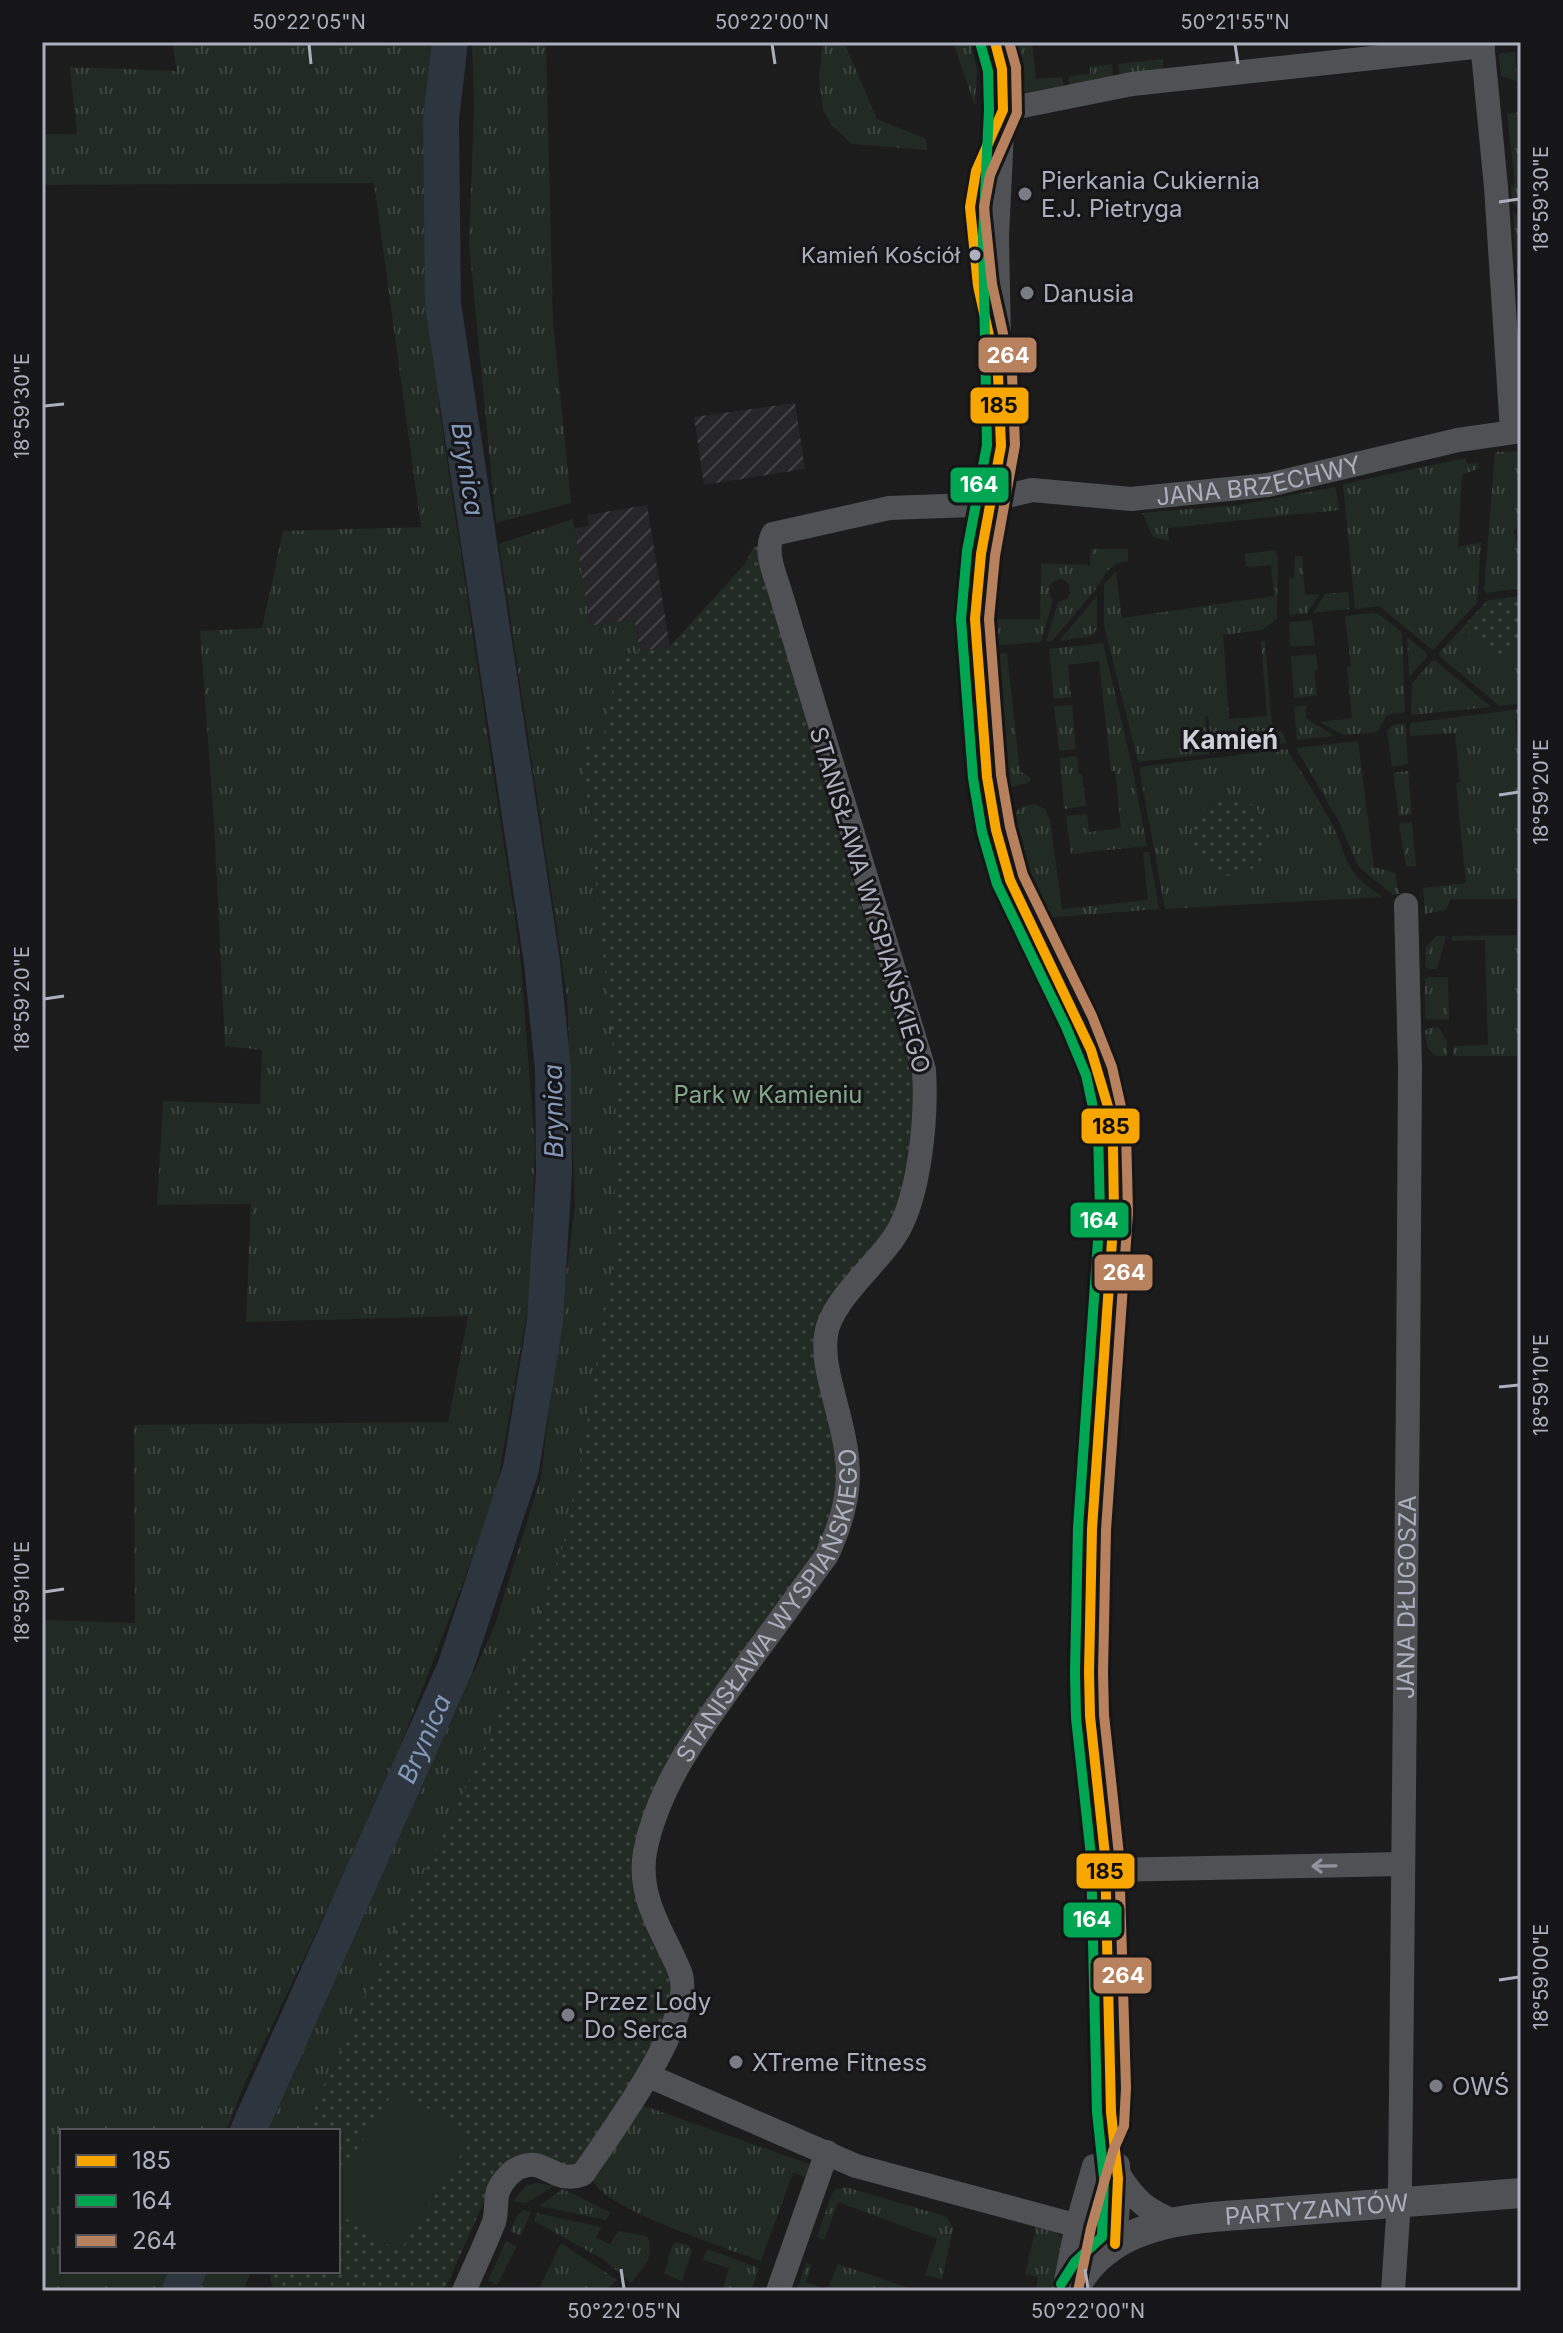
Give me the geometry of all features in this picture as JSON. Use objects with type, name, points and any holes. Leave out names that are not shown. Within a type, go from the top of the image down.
[{"type":"street","points":[[995,42],[1002,69],[1003,110],[997,237],[1001,446],[981,554],[975,619],[983,736],[996,830],[1010,880],[1091,1050],[1112,1129],[1114,1212],[1092,1529],[1089,1672],[1090,1716],[1106,1870],[1110,2117],[1096,2233]]},
{"type":"street","points":[[1003,110],[1132,84],[1483,44],[1517,431]]},
{"type":"street","name":"JANA BRZECHWY","points":[[993,500],[1032,490],[1131,499],[1268,485],[1458,440],[1517,431]]},
{"type":"street","name":"STANISŁAWA WYSPIAŃSKIEGO","points":[[464,2291],[495,2219],[498,2191],[511,2172],[525,2165],[541,2166],[570,2179],[583,2174],[649,2076],[680,2007],[684,1990],[681,1973],[657,1927],[649,1902],[643,1871],[645,1851],[668,1788],[694,1740],[827,1555],[839,1530],[847,1502],[849,1464],[827,1367],[826,1335],[836,1311],[895,1237],[905,1219],[916,1177],[926,1087],[919,1047],[815,715],[769,541],[773,534],[889,508],[971,505],[993,500]]},
{"type":"street","name":"JANA DŁUGOSZA","points":[[1393,2291],[1399,2202],[1408,1379],[1410,1066],[1406,905]]},
{"type":"street","points":[[1106,1870],[1402,1864]]},
{"type":"street","points":[[649,2076],[856,2166],[1096,2233]]},
{"type":"street","points":[[1110,2117],[1119,2175],[1138,2202],[1156,2215],[1178,2223]]},
{"type":"street","points":[[778,2291],[827,2152]]},
{"type":"street","points":[[1064,2291],[1096,2233],[1119,2175]]},
{"type":"street","name":"PARTYZANTÓW","points":[[1073,2291],[1080,2277],[1098,2257],[1096,2233],[1399,2202],[1521,2193]]},
{"type":"shaded area","points":[[795,403],[805,469],[704,485],[694,417]]},
{"type":"shaded area","points":[[647,505],[670,647],[640,651],[634,619],[590,626],[574,528],[589,526],[587,515]]},
{"type":"green space","points":[[172,42],[437,42],[424,232],[440,413],[520,953],[535,1146],[530,1295],[495,1499],[385,1786],[245,2083],[227,2129],[60,2129],[60,2273],[169,2273],[162,2291],[42,2291],[42,1620],[135,1623],[134,1425],[448,1422],[468,1316],[246,1322],[251,1204],[157,1205],[163,1101],[260,1104],[262,1050],[225,1046],[214,822],[200,631],[262,628],[283,531],[421,527],[374,183],[42,185],[42,134],[77,134],[70,67],[177,71]]},
{"type":"green space","points":[[472,42],[546,42],[553,323],[571,503],[496,523],[469,244],[474,108]]},
{"type":"green space","points":[[823,42],[844,42],[877,119],[926,139],[927,150],[852,144],[832,126],[823,110],[819,77]]},
{"type":"green space","points":[[953,42],[970,42],[977,70],[975,106]]},
{"type":"green space","points":[[1013,42],[1032,42],[1036,79],[1062,77],[1064,87],[1024,95],[1019,83]]},
{"type":"green space","points":[[1515,52],[1517,81],[1501,76],[1499,54]]},
{"type":"green space","points":[[1163,59],[1164,70],[1120,76],[1118,64]]},
{"type":"green space","points":[[1112,64],[1113,77],[1070,86],[1068,76],[1090,74],[1090,67]]},
{"type":"green space","points":[[1520,112],[1521,210],[1513,204],[1511,188],[1515,183],[1507,114]]},
{"type":"green space","points":[[1513,212],[1521,218],[1521,298],[1518,288]]},
{"type":"green space","points":[[1521,451],[1521,527],[1513,530],[1521,546],[1521,588],[1487,593],[1484,590],[1495,452]]},
{"type":"green space","points":[[1465,458],[1468,464],[1478,463],[1477,469],[1462,475],[1458,547],[1481,542],[1477,603],[1431,649],[1379,606],[1355,609],[1343,484]]},
{"type":"green space","points":[[1335,487],[1340,510],[1168,528],[1169,541],[1153,537],[1142,513],[1238,505]]},
{"type":"green space","points":[[573,519],[590,626],[634,619],[640,651],[670,647],[627,1256],[580,1541],[324,2129],[263,2129],[494,1628],[541,1477],[575,1204],[567,997],[499,544]]},
{"type":"green space","name":"Park w Kamieniu","points":[[761,545],[920,1080],[901,1212],[828,1312],[842,1455],[837,1515],[643,1839],[678,1989],[650,2055],[573,2169],[492,2184],[444,2291],[274,2291],[269,2273],[340,2273],[340,2129],[307,2129],[389,1943],[476,1767],[524,1651],[563,1546],[584,1442],[614,1253],[616,1079],[582,748],[603,740],[619,655],[670,646],[745,564],[753,548]]},
{"type":"green space","points":[[1091,549],[1128,549],[1128,561],[1118,563],[1107,571],[1096,589],[1052,641],[1046,642],[1058,602],[1067,599],[1070,593],[1069,584],[1062,579],[1050,585],[1049,595],[1053,600],[1041,642],[993,646],[992,619],[1040,619],[1041,563],[1090,565]]},
{"type":"green space","points":[[1275,550],[1278,558],[1277,619],[1262,630],[1223,635],[1229,719],[1267,716],[1261,641],[1265,641],[1272,725],[1283,733],[1287,743],[1213,753],[1208,716],[1205,717],[1209,754],[1138,762],[1104,626],[1104,584],[1116,572],[1122,618],[1274,596],[1271,565],[1246,567],[1245,554]]},
{"type":"green space","points":[[1295,556],[1302,556],[1305,595],[1320,594],[1307,613],[1289,615],[1289,579],[1294,578]]},
{"type":"green space","points":[[1348,592],[1350,609],[1313,613],[1325,594]]},
{"type":"green space","points":[[1097,596],[1097,628],[1092,636],[1059,641]]},
{"type":"green space","points":[[1521,596],[1521,642],[1502,664],[1463,627],[1488,600]]},
{"type":"green space","points":[[1373,613],[1402,632],[1405,712],[1387,715],[1377,732],[1343,735],[1320,722],[1352,718],[1347,667],[1351,666],[1345,616]]},
{"type":"green space","points":[[1312,620],[1315,645],[1290,647],[1289,622]]},
{"type":"green space","points":[[1463,627],[1502,663],[1521,642],[1521,703],[1500,706],[1440,657],[1439,653]]},
{"type":"green space","points":[[1407,637],[1427,653],[1409,677]]},
{"type":"green space","points":[[1103,643],[1147,846],[1071,854],[1066,816],[1087,814],[1089,832],[1121,828],[1115,771],[1111,771],[1099,661],[1068,665],[1071,697],[1054,699],[1049,649]]},
{"type":"green space","points":[[1007,653],[1020,771],[1031,778],[1029,783],[1006,788],[993,654]]},
{"type":"green space","points":[[1316,654],[1318,670],[1314,671],[1317,695],[1294,698],[1291,656]]},
{"type":"green space","points":[[1432,661],[1436,661],[1491,707],[1411,715],[1412,683]]},
{"type":"green space","points":[[1072,705],[1076,749],[1059,751],[1054,706]]},
{"type":"green space","points":[[1306,705],[1306,718],[1334,736],[1297,740],[1294,706]]},
{"type":"green space","points":[[1521,709],[1521,718],[1515,720],[1521,774],[1521,903],[1520,899],[1451,899],[1446,910],[1425,914],[1423,888],[1466,883],[1456,784],[1460,782],[1455,733],[1410,736],[1410,723]]},
{"type":"green space","points":[[1405,723],[1408,764],[1392,767],[1387,731],[1393,725]]},
{"type":"green space","points":[[1358,741],[1374,867],[1395,873],[1399,894],[1393,895],[1358,866],[1338,820],[1296,748]]},
{"type":"green space","points":[[1287,749],[1330,820],[1353,871],[1383,897],[1165,909],[1139,767]],"holes":[[[1214,801],[1250,806],[1256,809],[1266,824],[1269,835],[1240,874],[1210,868],[1200,860],[1194,849],[1194,824]]]},
{"type":"green space","points":[[1077,756],[1086,806],[1064,809],[1060,758]]},
{"type":"green space","points":[[1408,771],[1412,814],[1399,816],[1393,773]]},
{"type":"green space","points":[[1230,798],[1245,801],[1262,815],[1269,837],[1266,852],[1252,869],[1230,876],[1215,873],[1198,859],[1191,837],[1194,822],[1208,805]]},
{"type":"green space","points":[[1035,804],[1045,809],[1050,819],[1062,909],[1148,900],[1143,852],[1149,852],[1159,909],[1045,918],[1022,866],[1012,827],[1017,819],[1013,815],[1021,807]]},
{"type":"green space","points":[[1412,822],[1416,866],[1406,867],[1399,823]]},
{"type":"green space","points":[[1521,935],[1521,1056],[1454,1056],[1453,1046],[1488,1045],[1485,940],[1452,941],[1452,936]]},
{"type":"green space","points":[[1437,936],[1446,936],[1437,969],[1429,969],[1425,966],[1427,945]]},
{"type":"green space","points":[[1448,977],[1449,1020],[1425,1019],[1425,979]]},
{"type":"green space","points":[[1439,1027],[1447,1042],[1447,1056],[1435,1056],[1427,1047],[1425,1031]]},
{"type":"green space","points":[[396,2088],[472,2137],[399,2252],[340,2214],[340,2176]]},
{"type":"green space","points":[[639,2104],[815,2166],[811,2179],[793,2173],[761,2261],[641,2215],[601,2191],[593,2180]]},
{"type":"green space","points":[[527,2185],[554,2186],[526,2203],[513,2201]]},
{"type":"green space","points":[[846,2187],[947,2217],[953,2229],[942,2280],[925,2275],[937,2239],[838,2202],[824,2240],[817,2237],[832,2194]]},
{"type":"green space","points":[[563,2189],[611,2213],[606,2220],[539,2206]]},
{"type":"green space","points":[[523,2210],[531,2212],[521,2236],[510,2231]]},
{"type":"green space","points":[[537,2213],[601,2227],[596,2238],[610,2244],[618,2231],[647,2236],[650,2250],[647,2261],[631,2283],[603,2259],[534,2221]]},
{"type":"green space","points":[[1036,2227],[1056,2232],[1063,2239],[1054,2291],[1036,2291],[1038,2277],[1025,2274]]},
{"type":"green space","points":[[506,2241],[517,2246],[497,2285],[488,2280]]},
{"type":"green space","points":[[675,2242],[688,2245],[692,2251],[682,2281],[664,2274]]},
{"type":"green space","points":[[561,2243],[617,2280],[605,2291],[538,2291]]},
{"type":"green space","points":[[707,2249],[759,2268],[751,2291],[722,2291],[729,2268],[703,2260]]},
{"type":"green space","points":[[806,2263],[812,2265],[806,2282],[827,2290],[838,2264],[918,2291],[797,2291]]},
{"type":"green space","points":[[201,2273],[250,2273],[243,2291],[194,2291]]},
{"type":"waterway","name":"Brynica","points":[[249,2129],[455,1668],[521,1469],[545,1321],[554,1173],[553,1069],[542,962],[443,304],[441,119],[450,42]]},
{"type":"waterway","name":"Brynica","points":[[180,2291],[187,2273]]},
{"type":"transit line","name":"185","points":[[995,42],[1002,69],[1003,110],[976,171],[970,207],[978,286],[998,376],[1001,446],[981,554],[975,619],[987,777],[996,830],[1010,880],[1091,1050],[1109,1110],[1113,1147],[1114,1212],[1092,1529],[1089,1672],[1090,1716],[1105,1855],[1111,2112],[1118,2178],[1115,2244]]},
{"type":"transit line","name":"264","points":[[1009,42],[1016,67],[1017,113],[990,175],[984,207],[992,284],[1012,374],[1015,445],[995,556],[989,619],[1001,775],[1023,875],[1092,1016],[1112,1067],[1126,1129],[1128,1213],[1106,1530],[1103,1672],[1104,1715],[1119,1855],[1126,2088],[1124,2126],[1113,2151],[1091,2228],[1078,2291]]},
{"type":"transit line","name":"164","points":[[981,46],[988,71],[989,110],[983,237],[987,445],[967,551],[961,619],[973,778],[982,832],[997,884],[1086,1075],[1098,1131],[1100,1212],[1078,1528],[1075,1672],[1076,1718],[1091,1856],[1097,2112],[1104,2178],[1102,2237],[1075,2262],[1061,2284]]},
{"type":"place","name":"Pierkania Cukiernia E.J. Pietryga","points":[[1025,194]]},
{"type":"place","name":"Kamień Kościół","points":[[975,255]]},
{"type":"place","name":"Danusia","points":[[1027,293]]},
{"type":"place","name":"Przez Lody Do Serca","points":[[568,2015]]},
{"type":"place","name":"XTreme Fitness","points":[[736,2062]]},
{"type":"place","name":"OWŚ","points":[[1436,2086]]},
{"type":"district","name":"Kamień","points":[[1230,739]]}]
